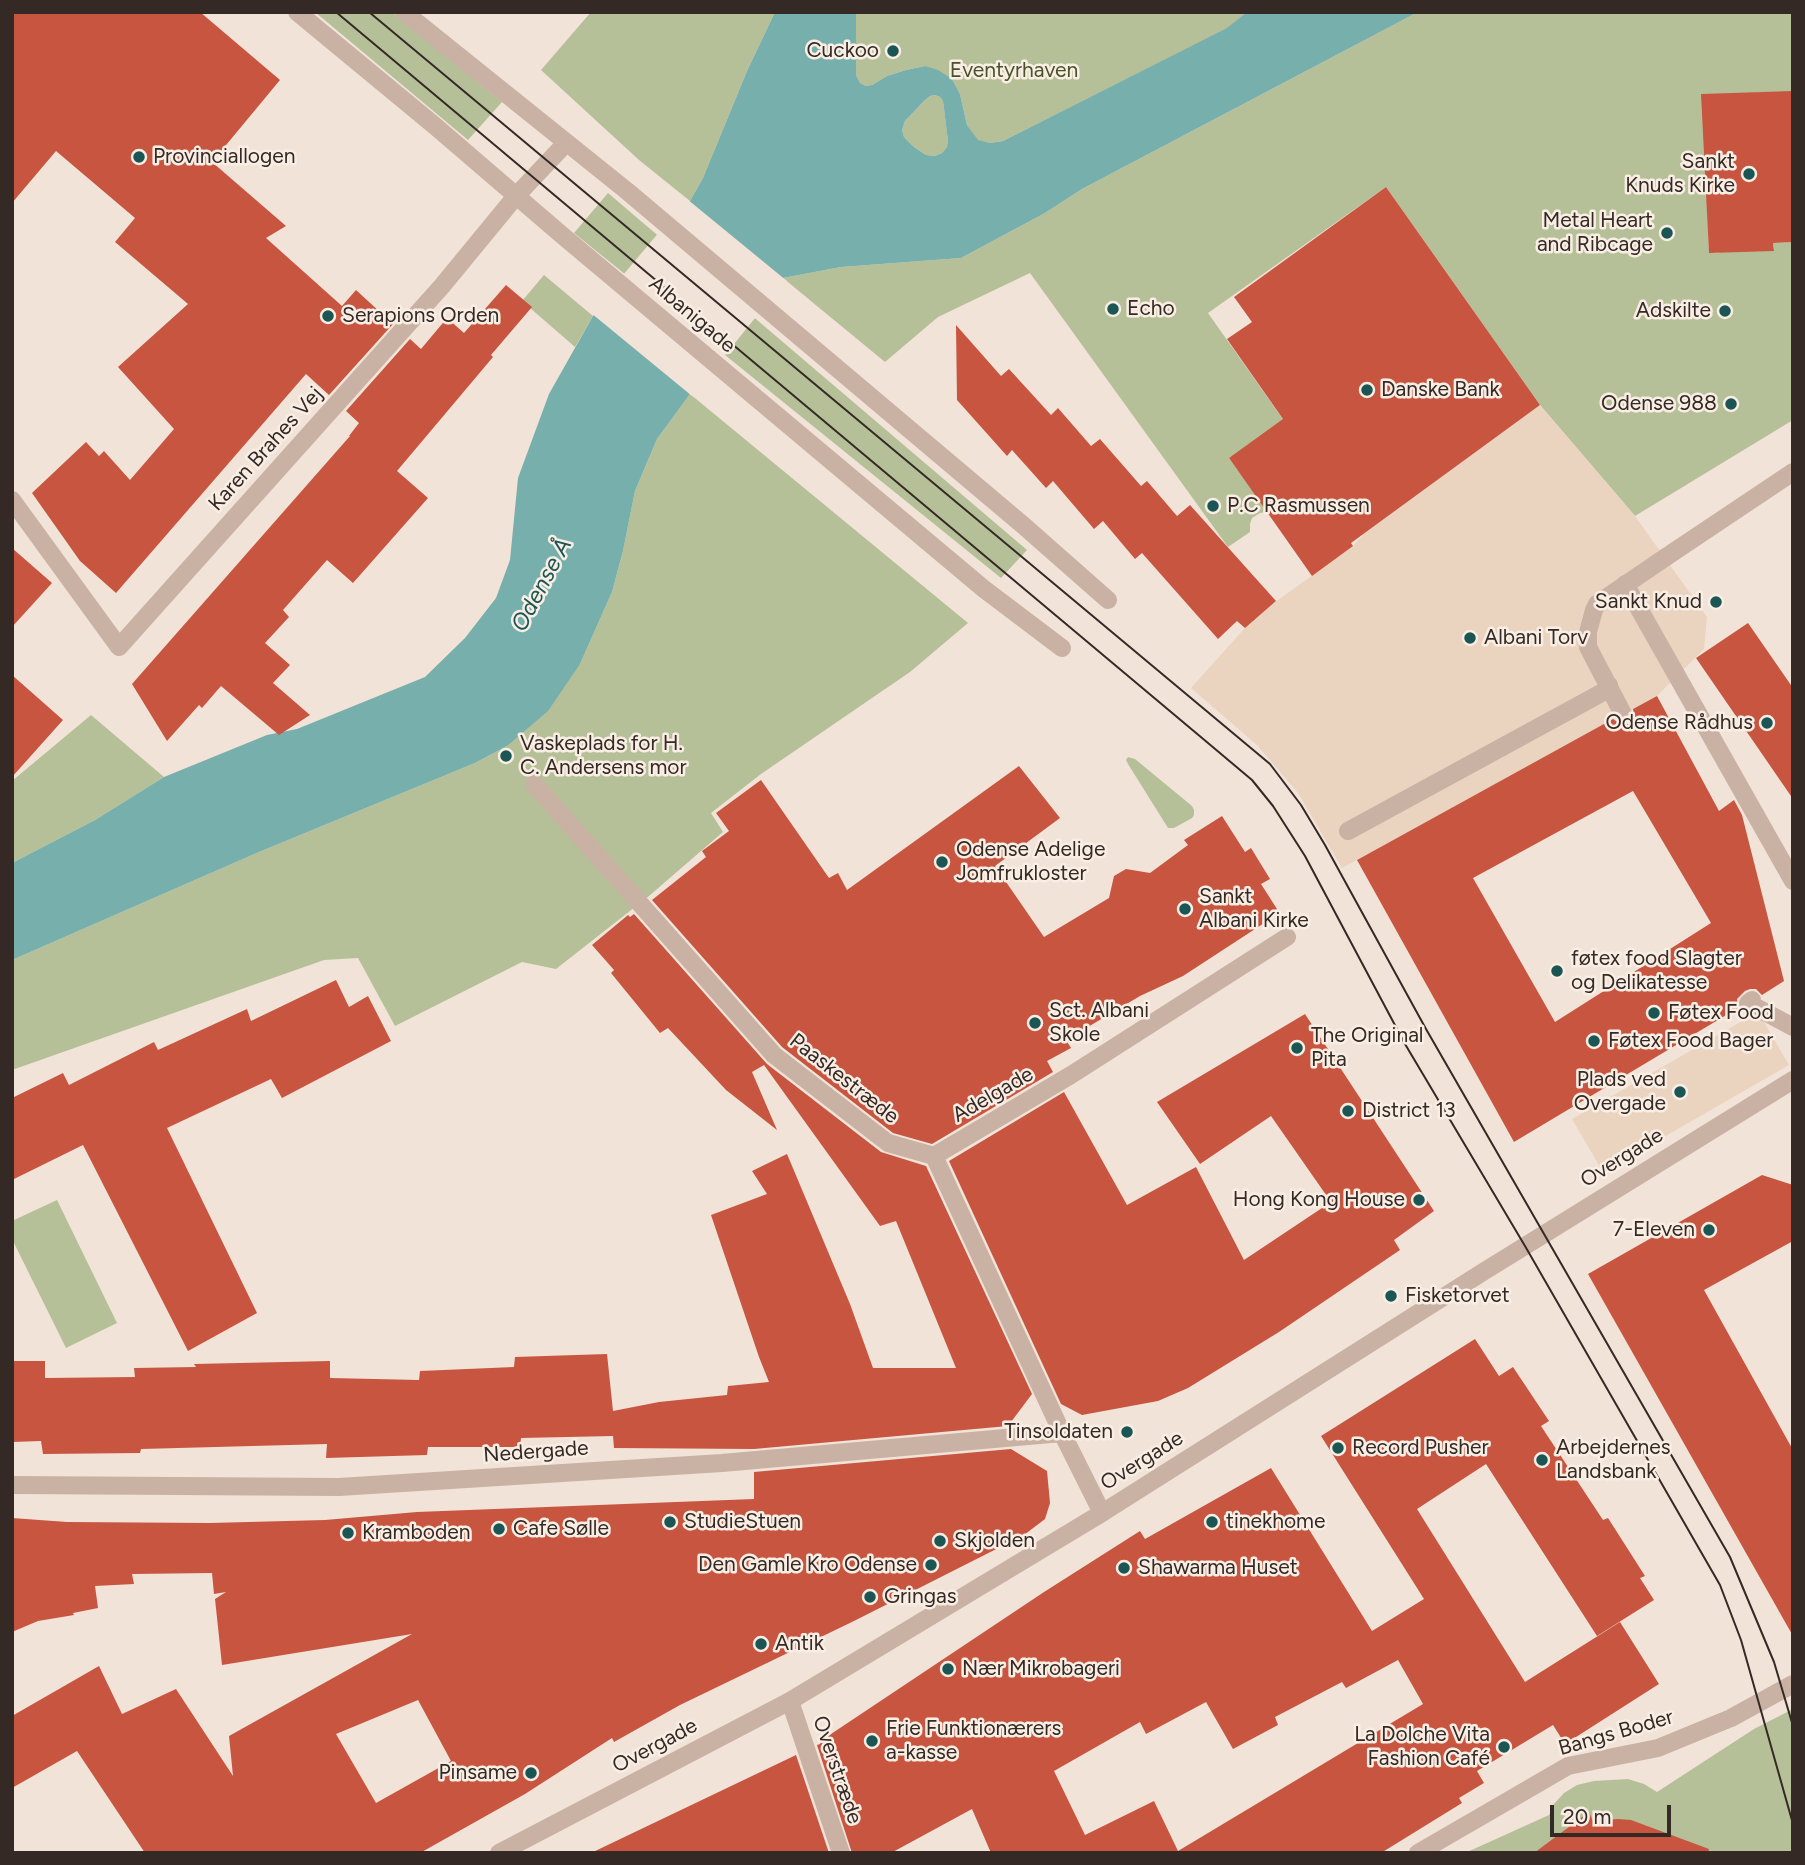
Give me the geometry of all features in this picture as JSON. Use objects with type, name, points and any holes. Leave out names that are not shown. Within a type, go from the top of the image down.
[{"type":"street","name":"Albanigade","points":[[297,12],[984,589],[1062,648]]},
{"type":"street","points":[[404,12],[619,185],[1108,600]]},
{"type":"street","name":"Karen Brahes Vej","points":[[12,500],[119,647],[442,286],[516,196],[566,143]]},
{"type":"street","points":[[1623,714],[1588,647],[1588,632],[1597,604],[1793,472]]},
{"type":"street","points":[[1625,584],[1793,881]]},
{"type":"street","points":[[1348,831],[1605,691],[1609,685]]},
{"type":"street","name":"Paaskestræde","points":[[534,784],[774,1055],[888,1143],[934,1156]]},
{"type":"street","name":"Adelgade","points":[[934,1156],[1065,1079],[1287,937]]},
{"type":"street","points":[[1752,1000],[1748,1003],[1793,1027]]},
{"type":"street","name":"Overgade","points":[[499,1853],[790,1701],[1102,1513],[1471,1279],[1793,1080]]},
{"type":"street","points":[[934,1156],[1062,1433],[1102,1513]]},
{"type":"street","name":"Nedergade","points":[[12,1485],[339,1487],[722,1463],[1062,1433]]},
{"type":"street","name":"Bangs Boder","points":[[1418,1853],[1568,1766],[1658,1748],[1731,1718],[1793,1684]]},
{"type":"street","name":"Overstræde","points":[[790,1701],[841,1853]]},
{"type":"green space","points":[[315,12],[392,12],[502,102],[468,140]]},
{"type":"green space","points":[[591,12],[775,12],[747,71],[703,178],[690,201],[639,160],[541,70]]},
{"type":"green space","name":"Eventyrhaven","points":[[856,12],[1247,12],[1228,28],[1003,141],[990,143],[978,141],[967,125],[960,94],[952,79],[925,66],[887,76],[872,85],[860,83],[856,75]]},
{"type":"green space","points":[[1418,12],[1793,12],[1791,99],[1766,101],[1765,92],[1757,92],[1707,200],[1709,253],[1719,253],[1719,246],[1774,250],[1773,243],[1793,242],[1793,420],[1635,516],[1540,405],[1386,187],[1208,313],[1287,425],[1229,458],[1259,500],[1274,502],[1268,512],[1252,518],[1250,532],[1228,547],[1030,273],[938,317],[885,362],[783,278],[841,267],[961,258],[1045,213],[1082,189]]},
{"type":"green space","points":[[935,95],[943,101],[948,141],[942,153],[935,156],[926,155],[914,147],[904,137],[902,130],[905,121],[924,101]]},
{"type":"green space","points":[[608,193],[1027,550],[1001,578],[574,233]]},
{"type":"green space","points":[[544,275],[593,316],[575,347],[522,301]]},
{"type":"green space","points":[[690,394],[968,623],[910,672],[761,774],[711,813],[723,832],[649,896],[556,969],[522,962],[395,1026],[358,958],[324,960],[12,1070],[12,960],[259,852],[475,763],[507,746],[580,664],[612,592],[635,491],[657,439]]},
{"type":"green space","points":[[91,715],[164,777],[95,820],[12,863],[12,781]]},
{"type":"green space","points":[[1128,757],[1135,759],[1192,806],[1192,818],[1174,828],[1168,828],[1128,764]]},
{"type":"green space","points":[[57,1200],[117,1323],[66,1348],[12,1239],[12,1221]]},
{"type":"green space","points":[[1793,1709],[1793,1853],[1465,1853],[1549,1815],[1553,1805],[1564,1793],[1577,1785],[1628,1779],[1657,1792],[1754,1729]]},
{"type":"shaded area","name":"Albani Torv","points":[[1540,405],[1635,516],[1707,617],[1704,649],[1657,696],[1342,868],[1298,793],[1257,745],[1191,688],[1245,628],[1274,603]]},
{"type":"shaded area","name":"Plads ved Overgade","points":[[1758,1012],[1789,1065],[1603,1172],[1572,1119]]},
{"type":"water","name":"Odense Å","points":[[775,12],[856,12],[856,75],[860,83],[872,85],[887,76],[925,66],[938,70],[952,79],[960,94],[967,125],[978,140],[990,143],[1003,141],[1227,28],[1247,12],[1418,12],[1082,189],[1045,213],[961,258],[841,267],[783,278],[657,439],[635,491],[612,592],[580,664],[548,711],[507,746],[475,763],[259,852],[12,960],[12,863],[95,820],[164,777],[267,735],[297,729],[425,677],[465,638],[496,598],[510,560],[518,478],[549,394],[593,316],[690,201],[703,178],[747,71]],"holes":[[[930,96],[940,97],[943,101],[947,147],[935,156],[926,155],[904,137],[902,130],[905,121],[924,101]]]},
{"type":"pier","points":[[687,199],[787,281],[692,396],[591,313]]},
{"type":"building","points":[[12,12],[200,12],[280,80],[212,162],[286,226],[266,238],[342,306],[356,290],[393,324],[329,395],[306,374],[116,593],[80,561],[32,493],[86,442],[99,456],[104,451],[130,480],[174,429],[118,367],[188,304],[115,242],[135,218],[56,151],[12,203]]},
{"type":"building","name":"Sankt Knuds Kirke","points":[[1793,91],[1793,242],[1773,243],[1774,251],[1709,253],[1701,94]]},
{"type":"building","points":[[1386,187],[1540,405],[1351,543],[1353,546],[1312,576],[1229,458],[1283,419],[1227,339],[1252,322],[1234,297]]},
{"type":"building","points":[[506,285],[532,307],[397,471],[428,498],[353,583],[327,560],[283,610],[289,617],[265,643],[290,665],[273,683],[310,715],[279,735],[221,686],[202,708],[199,705],[167,741],[132,684],[350,436],[359,423],[346,411],[410,339],[421,349],[447,318],[464,333]]},
{"type":"building","points":[[956,325],[1001,376],[1009,369],[1051,415],[1058,408],[1091,446],[1100,439],[1141,486],[1147,481],[1177,516],[1190,505],[1276,601],[1245,628],[1237,621],[1218,639],[1142,553],[1135,559],[1103,521],[1094,529],[1053,481],[1046,488],[1012,450],[1007,456],[957,400]]},
{"type":"building","points":[[12,548],[52,583],[12,627]]},
{"type":"building","name":"Odense Rådhus","points":[[1748,623],[1793,688],[1793,799],[1696,658]]},
{"type":"building","points":[[12,675],[63,720],[12,777]]},
{"type":"building","points":[[1657,696],[1719,811],[1734,800],[1742,815],[1784,981],[1762,995],[1756,989],[1745,991],[1737,999],[1738,1008],[1514,1142],[1357,860],[1613,719],[1622,725],[1629,724],[1634,715],[1633,709]],"holes":[[[1633,791],[1711,923],[1555,1022],[1473,878]]]},
{"type":"building","points":[[1019,766],[1060,818],[995,866],[1044,937],[1109,898],[1114,876],[1126,869],[1150,873],[1188,845],[1184,840],[1222,816],[1245,852],[1251,848],[1270,879],[1261,884],[1277,909],[1272,912],[1275,916],[1183,976],[1140,996],[1066,1040],[1071,1048],[1047,1061],[1053,1072],[932,1144],[893,1133],[782,1047],[652,900],[706,857],[702,851],[729,831],[716,813],[761,780],[829,878],[838,873],[847,890]]},
{"type":"building","points":[[634,914],[767,1064],[881,1152],[926,1166],[1032,1394],[1008,1426],[754,1449],[614,1448],[613,1436],[521,1438],[520,1447],[428,1447],[427,1455],[326,1458],[327,1444],[141,1449],[140,1453],[43,1454],[41,1441],[12,1442],[12,1361],[45,1361],[45,1378],[135,1377],[134,1368],[196,1367],[194,1364],[330,1361],[330,1378],[419,1380],[420,1371],[514,1367],[515,1357],[607,1354],[613,1411],[659,1402],[727,1395],[728,1386],[769,1382],[711,1215],[767,1194],[752,1171],[787,1154],[850,1304],[873,1368],[956,1368],[896,1221],[880,1226],[764,1065],[752,1072],[777,1130],[726,1090],[668,1028],[660,1033],[611,973],[614,970],[592,945],[628,915],[630,917]]},
{"type":"building","points":[[336,980],[349,1007],[368,996],[391,1041],[282,1098],[271,1079],[167,1128],[257,1313],[188,1351],[83,1145],[12,1180],[12,1098],[63,1073],[69,1085],[154,1042],[158,1050],[247,1009],[251,1021]]},
{"type":"building","points":[[1305,1014],[1434,1211],[1394,1240],[1400,1250],[1279,1332],[1188,1388],[1158,1401],[1082,1415],[1061,1404],[949,1161],[1064,1092],[1127,1205],[1196,1167],[1244,1260],[1331,1202],[1271,1116],[1200,1164],[1157,1102]]},
{"type":"building","points":[[1762,1175],[1793,1185],[1793,1241],[1704,1290],[1793,1450],[1793,1636],[1588,1274]]},
{"type":"building","points":[[1475,1339],[1499,1376],[1513,1367],[1549,1421],[1541,1426],[1603,1520],[1608,1518],[1645,1576],[1640,1578],[1654,1600],[1597,1636],[1486,1464],[1417,1509],[1525,1682],[1620,1622],[1659,1684],[1565,1744],[1553,1725],[1477,1771],[1484,1783],[1459,1798],[1462,1803],[1381,1853],[991,1853],[972,1809],[891,1853],[852,1853],[817,1745],[822,1740],[1140,1531],[1145,1539],[1271,1468],[1372,1631],[1424,1599],[1321,1436]],"holes":[[[1398,1660],[1423,1704],[1178,1851],[1154,1801],[1085,1835],[1054,1771],[1140,1722],[1146,1734],[1206,1702],[1233,1749],[1278,1725],[1275,1717],[1342,1682],[1346,1688]]]},
{"type":"building","points":[[1011,1449],[1047,1471],[1050,1503],[1045,1519],[1024,1535],[680,1705],[614,1742],[612,1738],[525,1794],[420,1853],[145,1853],[77,1751],[12,1788],[12,1716],[99,1666],[122,1714],[176,1689],[233,1776],[229,1736],[412,1634],[222,1665],[215,1599],[226,1592],[214,1594],[212,1573],[132,1574],[134,1584],[95,1586],[98,1608],[38,1621],[12,1632],[12,1518],[67,1522],[210,1523],[754,1499],[754,1472]],"holes":[[[418,1700],[451,1761],[376,1803],[336,1734]]]},
{"type":"building","points":[[796,1755],[829,1853],[591,1853]]},
{"type":"building","points":[[1589,1812],[1593,1821],[1631,1820],[1709,1849],[1708,1853],[1534,1853]]},
{"type":"tram line","points":[[336,12],[1252,780],[1273,806],[1305,856],[1405,1044],[1720,1585],[1741,1640],[1793,1824]]},
{"type":"tram line","points":[[369,12],[1270,764],[1301,805],[1325,845],[1426,1029],[1730,1557],[1774,1662],[1793,1726]]},
{"type":"place","name":"Cuckoo","points":[[893,51]]},
{"type":"place","name":"Provinciallogen","points":[[139,157]]},
{"type":"place","name":"Sankt Knuds Kirke","points":[[1749,174]]},
{"type":"place","name":"Metal Heart and Ribcage","points":[[1667,233]]},
{"type":"place","name":"Echo","points":[[1113,309]]},
{"type":"place","name":"Adskilte","points":[[1725,311]]},
{"type":"place","name":"Serapions Orden","points":[[328,316]]},
{"type":"place","name":"Danske Bank","points":[[1367,390]]},
{"type":"place","name":"Odense 988","points":[[1731,404]]},
{"type":"place","name":"P.C Rasmussen","points":[[1213,506]]},
{"type":"place","name":"Sankt Knud","points":[[1716,602]]},
{"type":"place","name":"Albani Torv","points":[[1470,638]]},
{"type":"place","name":"Odense Rådhus","points":[[1767,723]]},
{"type":"place","name":"Vaskeplads for H. C. Andersens mor","points":[[506,756]]},
{"type":"place","name":"Odense Adelige Jomfrukloster","points":[[942,862]]},
{"type":"place","name":"Sankt Albani Kirke","points":[[1185,909]]},
{"type":"place","name":"føtex food Slagter og Delikatesse","points":[[1557,971]]},
{"type":"place","name":"Føtex Food","points":[[1654,1013]]},
{"type":"place","name":"Sct. Albani Skole","points":[[1035,1023]]},
{"type":"place","name":"Føtex Food Bager","points":[[1594,1041]]},
{"type":"place","name":"The Original Pita","points":[[1297,1048]]},
{"type":"place","name":"Plads ved Overgade","points":[[1680,1092]]},
{"type":"place","name":"District 13","points":[[1348,1111]]},
{"type":"place","name":"Hong Kong House","points":[[1419,1200]]},
{"type":"place","name":"7-Eleven","points":[[1709,1230]]},
{"type":"place","name":"Fisketorvet","points":[[1391,1296]]},
{"type":"place","name":"Tinsoldaten","points":[[1127,1432]]},
{"type":"place","name":"Record Pusher","points":[[1338,1448]]},
{"type":"place","name":"Arbejdernes Landsbank","points":[[1542,1460]]},
{"type":"place","name":"StudieStuen","points":[[670,1522]]},
{"type":"place","name":"tinekhome","points":[[1212,1522]]},
{"type":"place","name":"Cafe Sølle","points":[[499,1529]]},
{"type":"place","name":"Kramboden","points":[[348,1533]]},
{"type":"place","name":"Skjolden","points":[[940,1541]]},
{"type":"place","name":"Den Gamle Kro Odense","points":[[931,1565]]},
{"type":"place","name":"Shawarma Huset","points":[[1124,1568]]},
{"type":"place","name":"Gringas","points":[[870,1597]]},
{"type":"place","name":"Antik","points":[[761,1644]]},
{"type":"place","name":"Nær Mikrobageri","points":[[948,1669]]},
{"type":"place","name":"Frie Funktionærers a-kasse","points":[[872,1741]]},
{"type":"place","name":"La Dolche Vita Fashion Café","points":[[1504,1747]]},
{"type":"place","name":"Pinsame","points":[[531,1773]]}]
